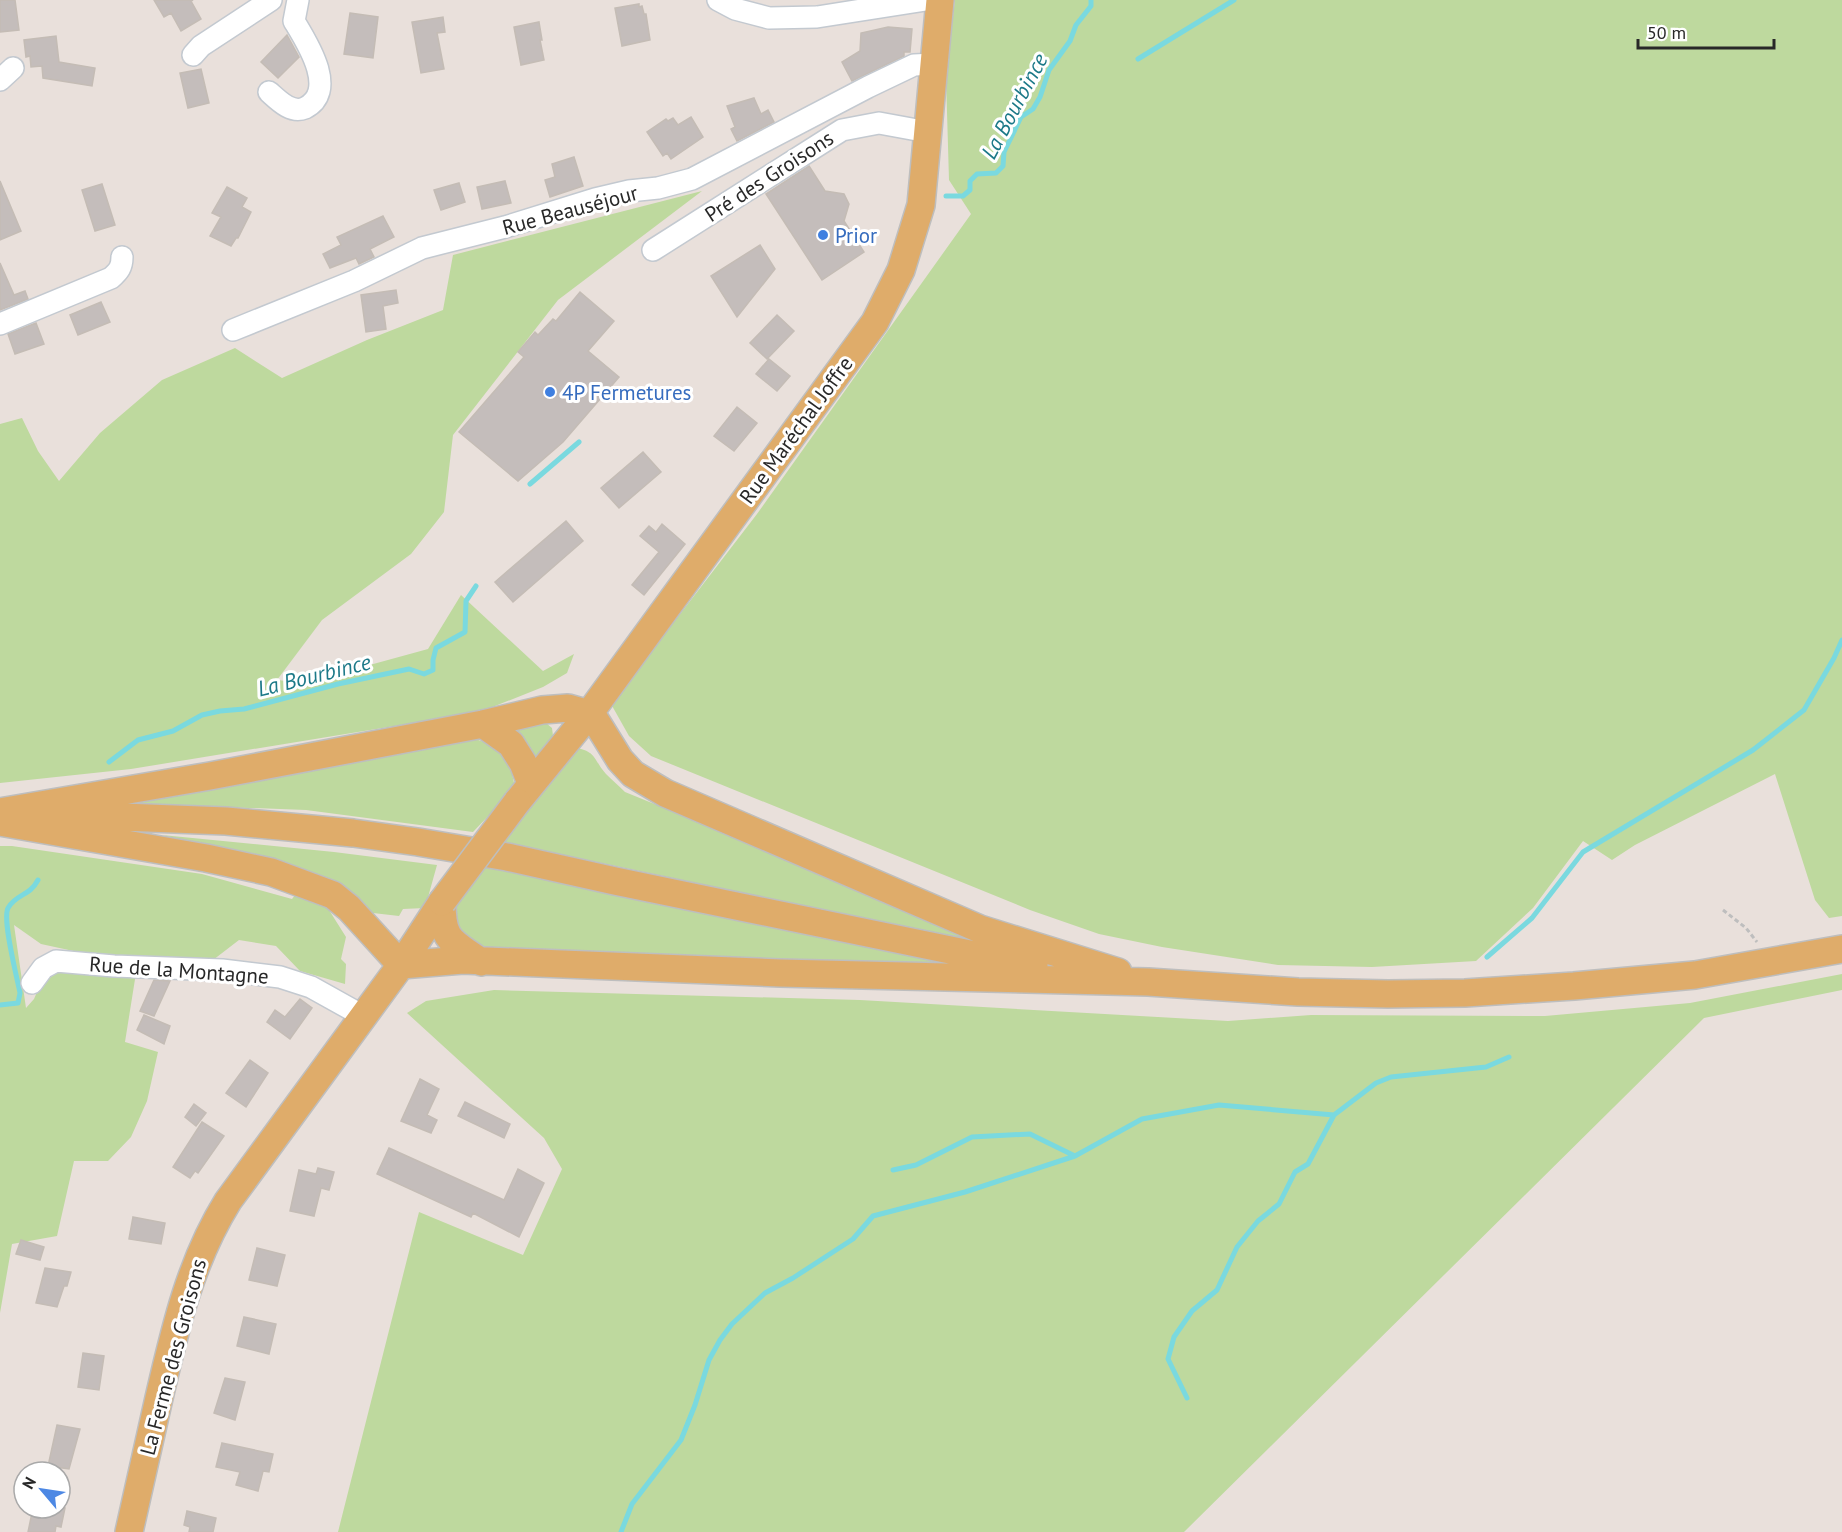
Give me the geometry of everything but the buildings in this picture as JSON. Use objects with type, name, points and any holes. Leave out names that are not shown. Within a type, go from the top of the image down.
[{"type":"main road","name":"Rue Maréchal Joffre","points":[[442,902],[524,793],[589,714],[874,322],[901,270],[921,205],[940,0]]},
{"type":"main road","points":[[0,812],[210,776],[483,724],[542,710],[568,708],[589,714],[594,718],[620,760],[633,774],[665,793],[980,928],[1148,982]]},
{"type":"main road","points":[[483,724],[511,744],[523,763],[524,793]]},
{"type":"main road","points":[[0,817],[96,816],[226,821],[353,832],[507,857],[989,958],[1148,982]]},
{"type":"main road","points":[[0,822],[206,858],[271,872],[333,895],[349,908],[401,965],[464,960],[780,973],[1148,982],[1298,992],[1388,994],[1465,993],[1695,975],[1842,949]]},
{"type":"main road","points":[[442,902],[442,925],[454,944],[481,962]]},
{"type":"main road","name":"La Ferme des Groisons","points":[[129,1532],[168,1358],[187,1288],[213,1225],[228,1201],[401,965],[442,902]]},
{"type":"street","points":[[193,55],[201,46],[271,0]]},
{"type":"street","points":[[269,92],[282,104],[301,110],[318,96],[320,84],[311,48],[294,21],[298,0]]},
{"type":"street","points":[[718,0],[735,9],[770,18],[817,17],[926,0]]},
{"type":"street","name":"Rue Beauséjour","points":[[233,330],[354,281],[422,248],[505,227],[595,199],[628,191],[658,188],[692,179],[914,65],[934,64]]},
{"type":"street","name":"Pré des Groisons","points":[[653,250],[842,130],[879,123],[928,132]]},
{"type":"street","points":[[0,324],[111,278],[122,265],[122,257]]},
{"type":"street","name":"Rue de la Montagne","points":[[32,983],[43,968],[56,961],[114,966],[222,970],[290,980],[311,987],[363,1016]]},
{"type":"path","points":[[1723,910],[1746,928],[1774,961]]},
{"type":"green space","points":[[955,0],[1842,0],[1842,916],[1829,918],[1815,900],[1775,774],[1635,845],[1612,860],[1583,841],[1533,908],[1476,961],[1372,967],[1278,965],[1162,947],[1099,934],[1030,910],[651,756],[629,736],[611,704],[757,514],[971,214],[949,180],[946,78]]},
{"type":"green space","points":[[702,191],[558,300],[453,435],[444,512],[411,554],[322,620],[277,680],[304,683],[428,649],[461,595],[543,671],[574,654],[567,673],[543,687],[480,712],[131,769],[0,783],[0,424],[22,418],[38,451],[59,481],[100,433],[162,380],[235,348],[282,378],[367,340],[443,310],[453,255]]},
{"type":"green space","points":[[546,723],[552,728],[553,736],[533,762],[502,728]]},
{"type":"green space","points":[[467,736],[488,744],[501,753],[510,767],[515,788],[473,832],[306,810],[113,803]]},
{"type":"green space","points":[[573,747],[587,751],[594,756],[606,774],[625,792],[926,915],[991,945],[502,842]]},
{"type":"green space","points":[[162,835],[437,865],[425,908],[403,909],[399,916],[373,913],[358,897],[331,881],[246,854]]},
{"type":"green space","points":[[0,846],[202,874],[292,899],[299,890],[329,910],[346,937],[341,959],[346,964],[345,984],[300,971],[276,946],[239,940],[213,960],[92,955],[41,944],[14,925],[26,1008],[34,999],[44,976],[68,970],[136,973],[125,1042],[158,1052],[147,1101],[131,1137],[108,1161],[74,1161],[57,1236],[12,1244],[0,1313]]},
{"type":"green space","points":[[485,867],[933,959],[929,967],[500,955],[466,938],[454,926],[451,912]]},
{"type":"green space","points":[[1842,974],[1842,990],[1704,1018],[1184,1532],[338,1532],[419,1212],[523,1255],[562,1169],[544,1138],[407,1013],[426,1001],[494,990],[860,1000],[1228,1021],[1311,1015],[1545,1016],[1690,1003]]},
{"type":"waterway","name":"La Bourbince","points":[[946,196],[963,196],[970,190],[970,181],[977,174],[996,173],[1003,166],[1004,152],[1021,117],[1033,109],[1040,97],[1049,70],[1070,41],[1076,25],[1091,6],[1091,0]]},
{"type":"waterway","points":[[1138,59],[1234,0]]},
{"type":"waterway","name":"La Bourbince","points":[[530,484],[579,442]]},
{"type":"waterway","name":"La Bourbince","points":[[109,762],[138,740],[173,731],[202,715],[244,709],[338,684],[409,669],[424,674],[433,670],[436,648],[465,632],[466,601],[476,586]]},
{"type":"waterway","points":[[1487,957],[1532,918],[1583,852],[1753,750],[1804,710],[1842,640]]},
{"type":"waterway","name":"La Bourbince","points":[[0,1005],[18,1003],[20,993],[8,936],[8,908],[31,889],[38,880]]},
{"type":"waterway","points":[[621,1532],[632,1504],[681,1440],[709,1360],[732,1324],[765,1293],[793,1278],[853,1239],[873,1216],[965,1192],[1075,1156],[1142,1119],[1219,1105],[1334,1115],[1376,1083],[1391,1077],[1486,1067],[1509,1057]]},
{"type":"waterway","points":[[1187,1398],[1168,1359],[1174,1337],[1192,1311],[1217,1290],[1237,1247],[1258,1221],[1279,1204],[1295,1172],[1308,1164],[1334,1115]]},
{"type":"waterway","points":[[893,1170],[916,1165],[972,1137],[1030,1134],[1075,1156]]},
{"type":"place","name":"Prior","points":[[823,235]]},
{"type":"place","name":"4P Fermetures","points":[[550,392]]}]
